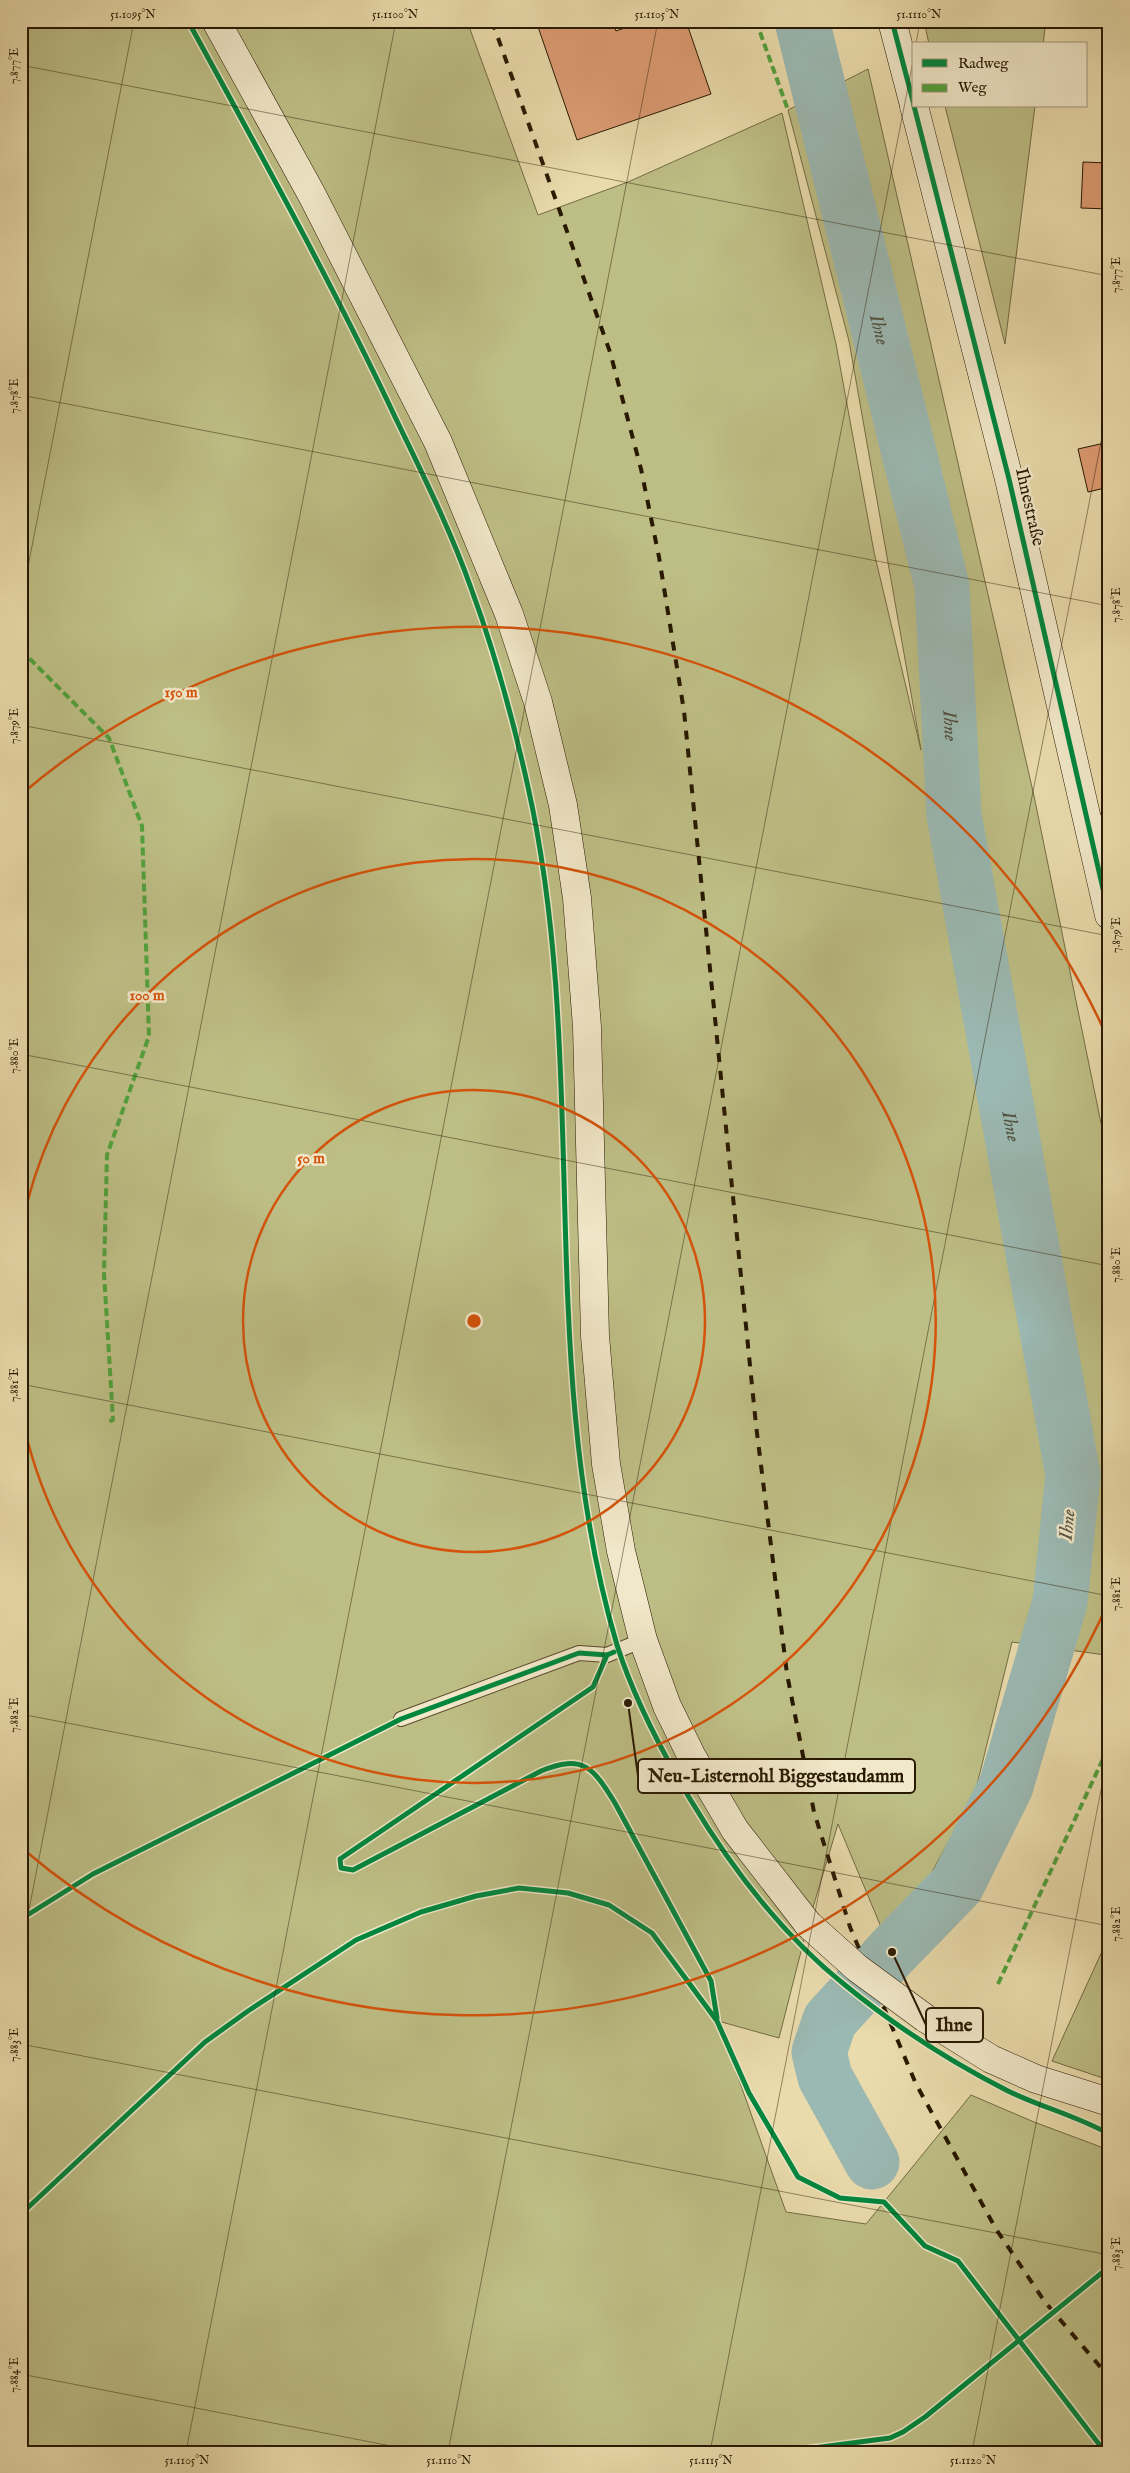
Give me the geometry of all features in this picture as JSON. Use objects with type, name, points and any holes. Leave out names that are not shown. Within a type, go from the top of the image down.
[{"type":"main road","points":[[216,21],[312,195],[438,442],[509,614],[538,702],[563,805],[577,898],[587,1028],[595,1336],[606,1464],[622,1551],[644,1640],[667,1706],[691,1755],[735,1830],[808,1924],[856,1968],[925,2018],[991,2059],[1036,2079],[1109,2102]]},
{"type":"main road","name":"Ihnestraße","points":[[892,21],[912,98]]},
{"type":"main road","name":"Ihnestraße","points":[[915,108],[1009,479],[1109,915]]},
{"type":"lane","points":[[1091,841],[1109,815]]},
{"type":"lane","points":[[401,1719],[579,1653],[607,1655],[644,1640]]},
{"type":"green space","points":[[21,21],[467,21],[538,215],[628,182],[782,113],[836,344],[874,552],[921,750],[849,341],[788,110],[868,69],[1034,796],[1109,1162],[1109,1642],[1105,1655],[1012,1642],[975,1793],[914,1905],[881,1927],[838,1824],[808,1924],[779,2038],[718,2021],[786,2212],[866,2224],[971,2095],[1034,2122],[1109,2150],[1109,2452],[21,2452]]},
{"type":"green space","points":[[924,21],[1046,21],[1043,42],[929,42]]},
{"type":"green space","points":[[946,108],[1035,108],[1005,344]]},
{"type":"green space","points":[[1109,1936],[1109,2080],[1052,2061]]},
{"type":"building","points":[[536,21],[612,21],[616,31],[645,21],[686,21],[711,94],[577,140]]},
{"type":"building","points":[[1083,162],[1109,163],[1109,209],[1081,208]]},
{"type":"building","points":[[1109,442],[1109,487],[1088,492],[1078,449]]},
{"type":"waterway","name":"Ihne","points":[[802,21],[942,586],[954,815],[1073,1475],[1060,1602],[1006,1786],[957,1885],[830,2020],[819,2052],[825,2077],[872,2162]]},
{"type":"railway","points":[[492,21],[610,352],[641,469],[659,557],[684,711],[756,1425],[787,1674],[814,1812],[850,1927],[916,2084],[996,2229],[1045,2302],[1109,2377]]},
{"type":"marked path","points":[[756,21],[788,110]]},
{"type":"marked path","points":[[21,650],[109,738],[142,826],[149,1036],[107,1155],[104,1273],[113,1420],[108,1422]]},
{"type":"marked path","points":[[998,1984],[1103,1759],[1109,1740]]},
{"type":"cycle path","points":[[188,21],[322,269],[427,483],[455,545],[471,588],[510,711],[528,787],[547,893],[557,1001],[569,1325],[577,1433],[592,1540],[617,1645],[640,1705],[679,1781],[723,1850],[759,1899],[822,1965],[884,2015],[966,2068],[1008,2091],[1109,2134]]},
{"type":"cycle path","points":[[892,21],[912,97]]},
{"type":"cycle path","points":[[915,108],[1009,479],[1109,915]]},
{"type":"cycle path","points":[[21,1919],[93,1874],[401,1719],[579,1653],[607,1655],[614,1652]]},
{"type":"cycle path","points":[[607,1655],[593,1687],[340,1859],[341,1868],[353,1870],[541,1771],[567,1764],[577,1764],[586,1767],[600,1780],[615,1803],[711,1981],[717,2018]]},
{"type":"cycle path","points":[[21,2214],[205,2042],[248,2011],[356,1940],[421,1912],[476,1896],[519,1888],[568,1893],[609,1905],[652,1933],[717,2021],[749,2093],[798,2177],[840,2198],[884,2202],[925,2246],[958,2261],[1105,2452]]},
{"type":"cycle path","points":[[783,2452],[890,2438],[903,2432],[925,2417],[1109,2267]]},
{"type":"place","name":"Neu-Listernohl Biggestaudamm","points":[[628,1703]]},
{"type":"place","name":"Ihne","points":[[892,1952]]}]
